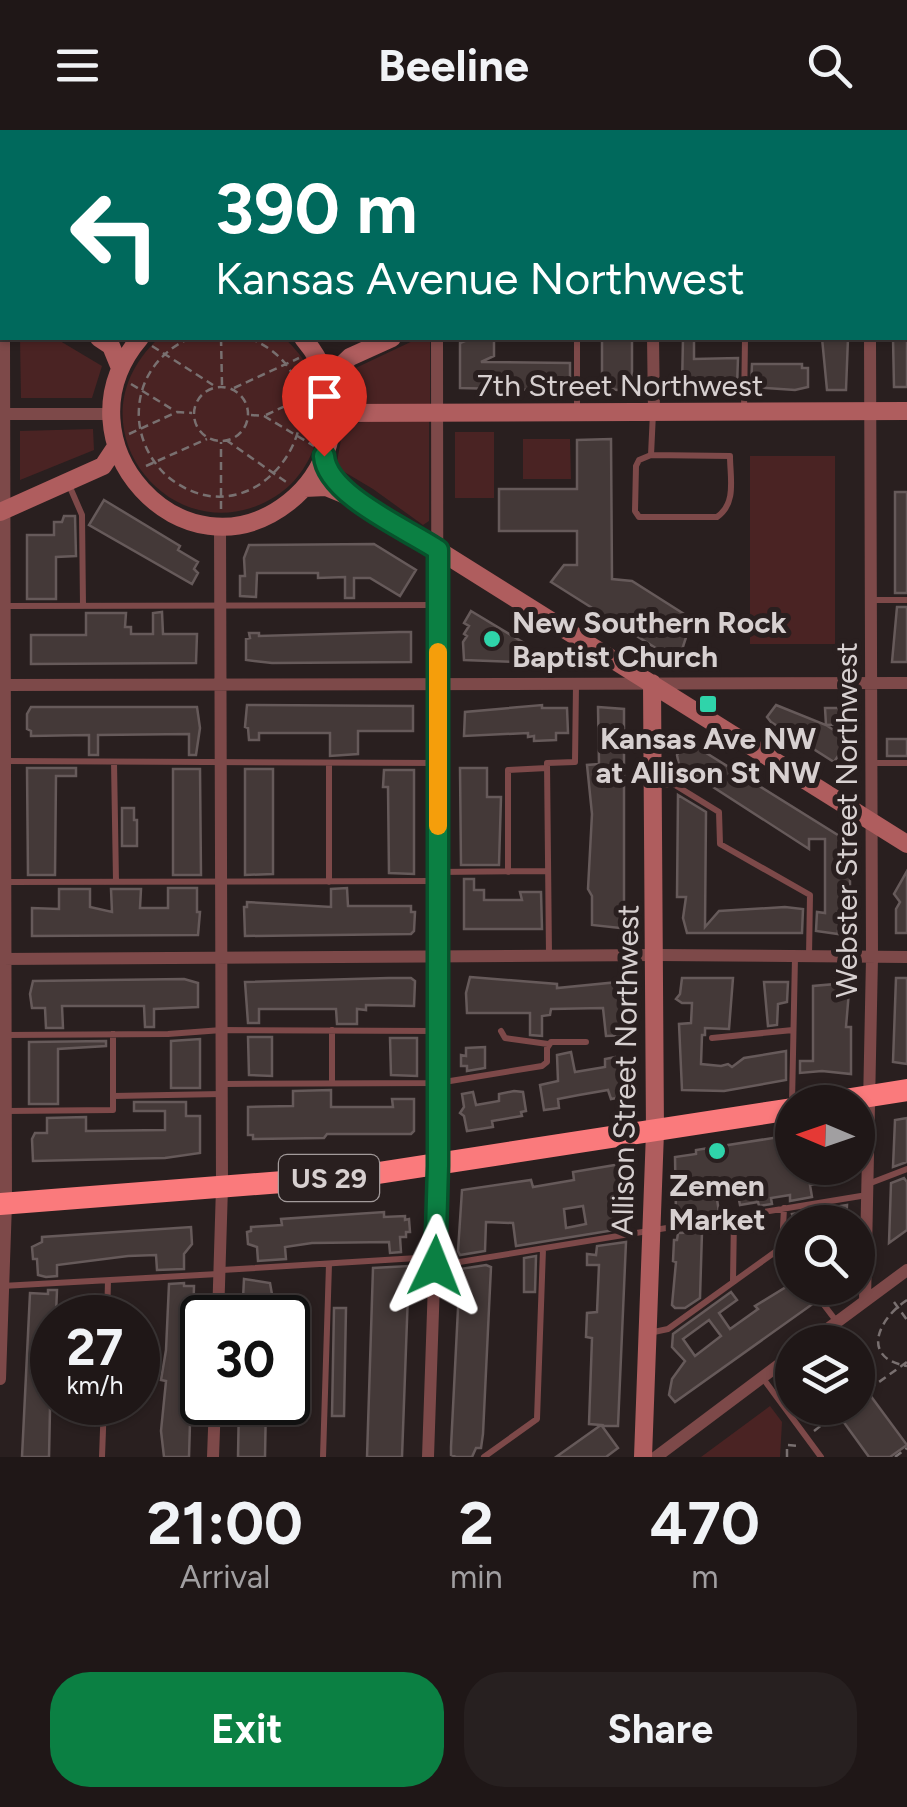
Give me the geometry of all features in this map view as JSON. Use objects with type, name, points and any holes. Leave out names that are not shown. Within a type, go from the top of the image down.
[{"type":"highway","points":[[875,1095],[907,1090]]},
{"type":"highway","name":"US 29","points":[[3,1203],[438,1166],[775,1112]]},
{"type":"street","points":[[0,1379],[6,1111],[4,340]]},
{"type":"street","points":[[428,1457],[438,1166],[437,340]]},
{"type":"street","points":[[654,340],[654,412]]},
{"type":"street","name":"Webster Street Northwest","points":[[870,340],[871,1085]]},
{"type":"street","points":[[123,374],[105,342],[142,342]]},
{"type":"street","points":[[142,342],[113,386],[110,414],[115,450],[132,469],[138,488],[161,508],[194,522],[264,517],[284,506],[298,486],[320,451],[332,413],[307,350]]},
{"type":"street","points":[[322,385],[370,342]]},
{"type":"street","points":[[307,350],[350,358]]},
{"type":"street","name":"7th Street Northwest","points":[[332,413],[907,411]]},
{"type":"street","points":[[2,414],[110,414]]},
{"type":"street","points":[[2,511],[68,482],[115,450]]},
{"type":"street","points":[[320,451],[343,492]]},
{"type":"street","points":[[298,486],[343,492],[907,844]]},
{"type":"street","points":[[219,1295],[221,519]]},
{"type":"street","points":[[2,685],[907,683]]},
{"type":"street","name":"Allison Street Northwest","points":[[643,1457],[655,1132],[652,684]]},
{"type":"street","points":[[3,959],[907,957]]},
{"type":"street","name":"Webster Street Northwest","points":[[868,1185],[868,1205]]},
{"type":"street","points":[[875,1294],[907,1270]]},
{"type":"street","points":[[832,1325],[859,1305]]},
{"type":"street","points":[[656,1457],[775,1368]]},
{"type":"street","points":[[213,1457],[214,1425]]},
{"type":"lane","points":[[577,340],[577,412]]},
{"type":"lane","points":[[744,412],[745,340]]},
{"type":"lane","points":[[651,455],[654,412]]},
{"type":"lane","points":[[651,455],[730,456],[730,504],[717,518],[639,517],[635,511],[636,466],[639,460],[651,455]]},
{"type":"lane","points":[[68,482],[82,515],[83,606]]},
{"type":"lane","points":[[869,600],[907,600]]},
{"type":"lane","points":[[2,607],[438,605]]},
{"type":"lane","points":[[549,956],[547,762],[575,762],[576,684]]},
{"type":"lane","points":[[5,761],[438,763]]},
{"type":"lane","points":[[114,762],[116,881]]},
{"type":"lane","points":[[329,882],[330,763]]},
{"type":"lane","points":[[871,763],[907,763]]},
{"type":"lane","points":[[508,872],[508,770],[547,768]]},
{"type":"lane","points":[[654,785],[675,785],[720,812],[720,844],[810,895],[794,1030],[793,1085]]},
{"type":"lane","points":[[6,882],[329,882],[548,871]]},
{"type":"lane","points":[[332,1030],[332,1084]]},
{"type":"lane","points":[[712,1038],[794,1030]]},
{"type":"lane","points":[[6,1035],[438,1031]]},
{"type":"lane","points":[[501,1031],[512,1040],[548,1044],[586,1042]]},
{"type":"lane","points":[[6,1111],[113,1110],[113,1034]]},
{"type":"lane","points":[[113,1096],[332,1084],[438,1083],[542,1066],[548,1044]]},
{"type":"lane","points":[[797,1205],[868,1189],[907,1168]]},
{"type":"lane","points":[[2,1286],[329,1264],[435,1262],[651,1232],[775,1210]]},
{"type":"lane","points":[[733,1282],[734,1217]]},
{"type":"lane","points":[[484,1457],[536,1419],[543,1248]]},
{"type":"lane","points":[[648,1334],[668,1329],[775,1252]]},
{"type":"lane","points":[[323,1457],[329,1264]]},
{"type":"lane","points":[[107,1295],[108,1280]]},
{"type":"lane","points":[[824,1305],[836,1322]]},
{"type":"lane","points":[[762,1378],[820,1457]]},
{"type":"lane","points":[[102,1457],[103,1425]]},
{"type":"path","points":[[187,340],[163,354],[154,366],[142,391],[140,428],[154,462],[183,486],[221,495],[250,490],[275,474],[297,438],[300,399],[285,365],[267,347],[253,340]]},
{"type":"path","points":[[222,340],[222,386]]},
{"type":"path","points":[[142,342],[216,387]]},
{"type":"path","points":[[232,389],[285,365],[307,350]]},
{"type":"path","points":[[123,374],[177,412]]},
{"type":"path","points":[[248,415],[264,416],[322,385]]},
{"type":"path","points":[[209,438],[198,429],[194,413],[202,394],[222,386],[243,397],[248,415],[244,429],[224,440]]},
{"type":"path","points":[[115,450],[140,428],[177,412],[194,413]]},
{"type":"path","points":[[264,416],[320,451]]},
{"type":"path","points":[[132,469],[209,438],[224,440],[298,486]]},
{"type":"path","points":[[221,519],[224,440]]},
{"type":"path","points":[[905,1365],[888,1358],[879,1343],[883,1320],[895,1304],[907,1300]]},
{"type":"path","points":[[895,1304],[907,1320]]},
{"type":"path","points":[[875,1386],[905,1365]]},
{"type":"path","points":[[814,1431],[822,1425]]},
{"type":"path","points":[[895,1457],[907,1448]]},
{"type":"shaded area","points":[[20,340],[58,340],[102,366],[92,398],[21,398]]},
{"type":"shaded area","points":[[157,340],[286,340],[309,369],[318,394],[320,420],[308,461],[276,496],[238,511],[202,511],[170,497],[144,474],[127,444],[123,409],[132,373]]},
{"type":"shaded area","points":[[415,340],[430,340],[430,404],[346,404],[343,374]]},
{"type":"shaded area","points":[[429,419],[429,521],[423,525],[336,467],[344,423]]},
{"type":"shaded area","points":[[93,429],[94,450],[20,480],[20,431]]},
{"type":"shaded area","points":[[455,432],[494,432],[494,498],[455,498]]},
{"type":"shaded area","points":[[523,439],[570,439],[571,479],[523,479]]},
{"type":"shaded area","points":[[750,456],[835,456],[835,644],[750,644]]},
{"type":"shaded area","points":[[770,1406],[775,1413],[775,1425],[782,1425],[780,1457],[701,1457]]},
{"type":"building","points":[[494,340],[494,356],[481,362],[570,363],[570,391],[460,388],[460,343]]},
{"type":"building","points":[[602,340],[632,340],[632,387],[602,387]]},
{"type":"building","points":[[683,340],[694,340],[694,359],[738,358],[737,387],[682,387]]},
{"type":"building","points":[[822,340],[848,340],[846,390],[827,390]]},
{"type":"building","points":[[893,340],[907,340],[907,387],[894,387]]},
{"type":"building","points":[[752,364],[802,364],[802,368],[808,368],[808,387],[751,387]]},
{"type":"building","points":[[611,439],[612,579],[632,581],[692,619],[678,662],[551,582],[564,565],[577,565],[577,531],[499,531],[499,489],[577,489],[577,440]]},
{"type":"building","points":[[895,492],[907,492],[907,593],[895,593]]},
{"type":"building","points":[[104,500],[180,546],[178,550],[198,562],[192,584],[89,525]]},
{"type":"building","points":[[64,516],[75,516],[76,556],[56,557],[56,599],[27,599],[27,535],[54,535],[54,522],[62,522]]},
{"type":"building","points":[[374,544],[416,570],[400,596],[370,578],[354,578],[354,598],[345,598],[345,577],[257,573],[256,597],[240,596],[240,576],[245,576],[244,558],[249,545]]},
{"type":"building","points":[[897,607],[907,607],[907,662],[892,662]]},
{"type":"building","name":"New Southern Rock Baptist Church","points":[[471,611],[529,646],[518,662],[464,660],[464,634],[469,626],[464,623]]},
{"type":"building","points":[[162,612],[163,634],[197,634],[196,663],[31,664],[31,635],[86,635],[86,613],[126,613],[125,627],[131,627],[131,634],[153,634],[153,613]]},
{"type":"building","points":[[411,632],[411,662],[246,660],[249,633],[259,636]]},
{"type":"building","points":[[247,705],[413,706],[413,731],[358,731],[358,754],[330,756],[330,733],[259,733],[259,740],[249,740],[245,727]]},
{"type":"building","points":[[542,705],[567,708],[568,733],[556,733],[556,740],[534,741],[528,733],[464,736],[465,712]]},
{"type":"building","points":[[776,705],[826,725],[843,736],[849,748],[842,750],[834,762],[771,722],[767,717]]},
{"type":"building","points":[[31,707],[197,707],[200,728],[196,755],[189,755],[189,734],[98,735],[98,755],[89,755],[89,735],[31,736],[27,714]]},
{"type":"building","points":[[598,707],[624,709],[624,926],[620,928],[592,925],[592,896],[588,889],[592,814],[587,765],[599,764]]},
{"type":"building","points":[[825,708],[849,708],[849,724],[826,725]]},
{"type":"building","points":[[887,739],[907,739],[907,756],[887,756]]},
{"type":"building","points":[[687,741],[849,842],[839,863],[850,864],[850,930],[838,934],[816,931],[817,912],[825,913],[825,839],[809,839],[809,849],[679,765],[677,755]]},
{"type":"building","points":[[27,768],[76,768],[76,776],[56,776],[55,875],[28,875]]},
{"type":"building","points":[[460,768],[487,768],[487,797],[501,797],[499,865],[461,865]]},
{"type":"building","points":[[173,769],[200,769],[201,875],[173,875]]},
{"type":"building","points":[[245,769],[273,769],[273,874],[245,875]]},
{"type":"building","points":[[384,770],[414,770],[414,874],[389,873],[388,787],[383,787]]},
{"type":"building","points":[[678,795],[706,812],[705,927],[719,911],[785,907],[803,909],[802,933],[687,933],[683,918],[686,897],[677,897]]},
{"type":"building","points":[[122,808],[134,808],[137,846],[122,846]]},
{"type":"building","points":[[907,871],[907,933],[896,933],[896,909],[900,902],[894,894]]},
{"type":"building","points":[[464,879],[474,879],[474,890],[484,890],[484,900],[522,900],[520,892],[541,892],[542,929],[464,929]]},
{"type":"building","points":[[168,888],[197,888],[198,935],[32,936],[32,908],[59,909],[59,889],[90,889],[90,907],[112,912],[111,889],[141,889],[140,908],[168,908]]},
{"type":"building","points":[[347,888],[348,906],[411,906],[411,912],[415,912],[414,931],[245,936],[247,902],[331,907],[331,889]]},
{"type":"building","points":[[470,977],[557,984],[557,988],[629,981],[629,1035],[606,1036],[603,1008],[551,1009],[550,1015],[542,1016],[542,1036],[530,1035],[530,1013],[467,1013]]},
{"type":"building","points":[[411,978],[415,981],[414,1006],[366,1005],[366,1010],[357,1009],[357,1024],[337,1024],[336,1009],[259,1009],[259,1023],[248,1023],[245,982]]},
{"type":"building","points":[[682,978],[733,978],[729,1029],[705,1028],[701,1064],[732,1067],[744,1058],[786,1051],[786,1080],[724,1091],[682,1090],[679,1024],[691,1023],[692,1003],[676,999]]},
{"type":"building","points":[[896,978],[907,978],[907,1064],[893,1062]]},
{"type":"building","points":[[184,979],[198,983],[198,1007],[154,1009],[154,1027],[145,1027],[144,1006],[62,1006],[63,1028],[46,1028],[45,1008],[32,1008],[33,981]]},
{"type":"building","points":[[835,979],[850,979],[846,1027],[851,1027],[851,1074],[800,1073],[800,1061],[813,1061],[813,986],[835,984]]},
{"type":"building","points":[[764,982],[788,982],[787,1002],[778,1004],[777,1025],[768,1026]]},
{"type":"building","points":[[248,1037],[272,1037],[272,1076],[249,1075]]},
{"type":"building","points":[[390,1038],[417,1038],[417,1076],[391,1075]]},
{"type":"building","points":[[200,1039],[200,1088],[171,1088],[171,1041]]},
{"type":"building","points":[[106,1041],[106,1046],[58,1049],[58,1104],[29,1104],[29,1042]]},
{"type":"building","points":[[485,1047],[485,1068],[467,1071],[467,1066],[461,1066],[466,1048]]},
{"type":"building","points":[[571,1052],[575,1072],[605,1067],[605,1059],[621,1056],[628,1096],[611,1099],[608,1090],[558,1099],[559,1108],[544,1110],[540,1085],[558,1081],[557,1055]]},
{"type":"building","points":[[331,1090],[331,1107],[393,1107],[392,1099],[414,1099],[414,1131],[327,1134],[324,1138],[253,1139],[253,1135],[248,1135],[248,1107],[293,1106],[293,1091]]},
{"type":"building","points":[[473,1092],[476,1105],[499,1101],[499,1094],[523,1092],[526,1111],[521,1112],[522,1116],[492,1121],[493,1127],[467,1131],[460,1113],[464,1107],[462,1094]]},
{"type":"building","points":[[134,1102],[186,1102],[186,1116],[200,1116],[200,1153],[165,1158],[33,1161],[32,1139],[35,1133],[47,1133],[47,1118],[86,1117],[86,1131],[165,1130],[165,1111],[134,1111]]},
{"type":"building","points":[[907,1118],[907,1162],[893,1167],[895,1120]]},
{"type":"building","points":[[775,1138],[775,1185],[810,1185],[812,1197],[790,1201],[790,1195],[771,1198],[772,1204],[759,1206],[758,1202],[740,1205],[737,1190],[716,1193],[719,1212],[678,1219],[675,1157],[696,1154],[696,1150]]},
{"type":"building","points":[[627,1163],[631,1174],[627,1228],[516,1246],[513,1223],[486,1222],[485,1251],[460,1255],[462,1190],[531,1180],[533,1187],[574,1180],[573,1172]],"holes":[[[583,1206],[586,1224],[566,1228],[564,1209]]]},
{"type":"building","points":[[904,1178],[907,1230],[889,1243],[891,1183]]},
{"type":"building","points":[[384,1212],[384,1217],[409,1219],[410,1232],[400,1237],[401,1252],[390,1253],[389,1242],[312,1243],[285,1247],[286,1259],[258,1261],[257,1247],[248,1244],[247,1232],[251,1227],[282,1225],[281,1219]]},
{"type":"building","points":[[191,1227],[192,1244],[184,1254],[184,1269],[157,1270],[156,1255],[128,1256],[57,1265],[57,1276],[46,1277],[38,1275],[37,1259],[33,1259],[32,1247],[42,1242],[42,1237]]},
{"type":"building","points":[[702,1232],[700,1298],[685,1308],[675,1308],[674,1240],[678,1233]]},
{"type":"building","points":[[626,1242],[618,1426],[602,1426],[618,1448],[606,1457],[556,1457],[601,1425],[589,1424],[592,1338],[586,1337],[587,1313],[597,1312],[599,1265],[587,1265],[587,1254],[596,1255],[597,1246]]},
{"type":"building","points":[[536,1256],[535,1292],[524,1292],[524,1258]]},
{"type":"building","points":[[409,1266],[402,1457],[367,1457],[373,1268]]},
{"type":"building","points":[[491,1267],[481,1448],[476,1448],[472,1457],[456,1457],[451,1455],[451,1447],[460,1269]]},
{"type":"building","points":[[244,1279],[270,1283],[272,1295],[243,1295]]},
{"type":"building","points":[[169,1284],[194,1286],[194,1295],[180,1295],[180,1425],[190,1425],[189,1457],[164,1457],[161,1431],[166,1381],[161,1380]]},
{"type":"building","points":[[48,1290],[57,1290],[57,1295],[30,1295],[30,1425],[50,1425],[49,1457],[22,1457],[30,1293],[48,1294]]},
{"type":"building","points":[[731,1292],[737,1300],[719,1313],[730,1329],[758,1309],[755,1306],[775,1294],[775,1305],[811,1305],[783,1325],[775,1325],[775,1331],[675,1402],[669,1395],[672,1379],[685,1361],[672,1347],[673,1334]],"holes":[[[709,1320],[721,1336],[695,1356],[683,1339]]]},
{"type":"building","points":[[334,1308],[346,1308],[344,1416],[332,1416]]},
{"type":"building","points":[[875,1402],[907,1445],[890,1457],[869,1457],[846,1425],[875,1425]]},
{"type":"building","points":[[239,1425],[266,1425],[265,1457],[238,1457]]},
{"type":"slow traffic","points":[[438,652],[438,826]]},
{"type":"place","name":"New Southern Rock Baptist Church","points":[[492,639]]},
{"type":"place","name":"Kansas Ave NW at Allison St NW","points":[[708,704]]},
{"type":"place","name":"Zemen Market","points":[[717,1151]]},
{"type":"route","points":[[324,456],[343,492],[438,550],[435,1266]]}]
